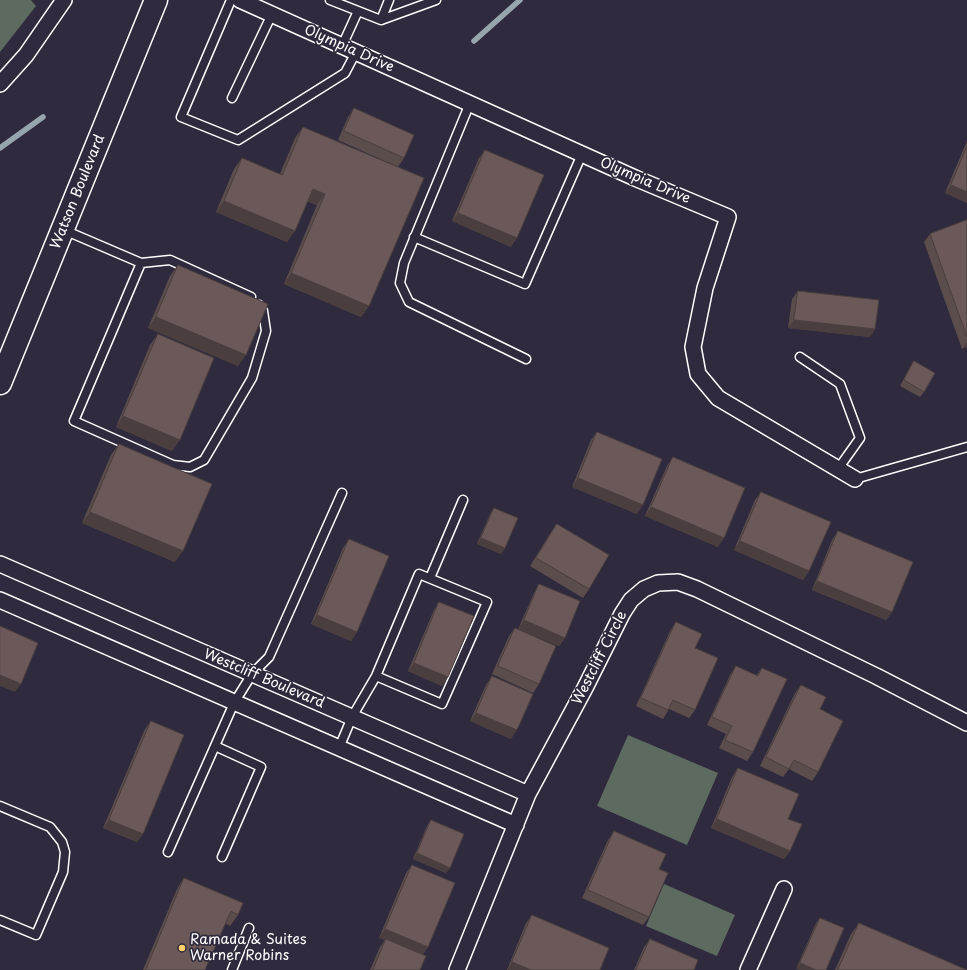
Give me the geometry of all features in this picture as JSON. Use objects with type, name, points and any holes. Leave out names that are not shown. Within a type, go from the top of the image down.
[{"type":"main road","name":"Watson Boulevard","points":[[0,383],[156,0]]},
{"type":"street","points":[[0,84],[26,55],[64,0]]},
{"type":"street","name":"Olympia Drive","points":[[240,0],[582,154],[728,217],[705,288],[693,347],[698,374],[718,398],[855,479]]},
{"type":"street","name":"Westcliff Boulevard","points":[[0,564],[528,794]]},
{"type":"street","name":"Westcliff Circle","points":[[457,970],[528,794],[586,688],[622,614],[631,600],[644,589],[658,583],[678,582],[697,589],[876,676],[967,724]]},
{"type":"street","points":[[0,600],[516,825]]},
{"type":"street","points":[[748,970],[784,889]]},
{"type":"lane","points":[[231,0],[181,117],[238,140],[345,73],[358,11]]},
{"type":"lane","points":[[330,0],[381,20],[436,0]]},
{"type":"lane","points":[[381,20],[389,0]]},
{"type":"lane","points":[[232,98],[272,14]]},
{"type":"lane","points":[[470,103],[414,237],[404,263],[400,283],[409,302],[526,359]]},
{"type":"lane","points":[[414,237],[525,284],[582,154]]},
{"type":"lane","points":[[63,229],[141,263],[170,260],[254,298],[263,311],[266,331],[252,378],[204,460],[190,467],[173,465],[74,421],[141,263]]},
{"type":"lane","points":[[800,357],[840,384],[860,438],[838,470]]},
{"type":"lane","points":[[855,479],[967,447]]},
{"type":"lane","points":[[168,852],[234,703],[252,674],[269,657],[342,493]]},
{"type":"lane","points":[[430,578],[463,500]]},
{"type":"lane","points":[[339,748],[352,717],[376,676],[419,574],[487,602],[442,704],[376,676]]},
{"type":"lane","points":[[215,746],[261,767],[222,857]]},
{"type":"lane","points":[[0,806],[50,827],[62,842],[65,852],[63,872],[36,935],[0,920]]},
{"type":"lane","points":[[232,970],[249,928]]},
{"type":"green space","points":[[0,0],[31,0],[36,6],[0,52]]},
{"type":"green space","points":[[628,735],[718,773],[687,845],[597,806]]},
{"type":"green space","points":[[664,884],[735,915],[717,956],[646,926]]},
{"type":"building","points":[[354,108],[414,135],[404,158],[344,131]]},
{"type":"building","points":[[303,127],[424,178],[369,306],[291,273],[325,194],[313,189],[295,231],[224,201],[242,158],[282,175]]},
{"type":"building","points":[[967,146],[967,192],[951,185]]},
{"type":"building","points":[[485,150],[544,175],[517,238],[458,213]]},
{"type":"building","points":[[967,220],[967,337],[930,234]]},
{"type":"building","points":[[178,265],[268,304],[246,355],[156,317]]},
{"type":"building","points":[[798,291],[879,300],[875,329],[794,320]]},
{"type":"building","points":[[158,334],[214,358],[180,440],[123,416]]},
{"type":"building","points":[[914,361],[935,373],[924,392],[904,380]]},
{"type":"building","points":[[597,432],[662,459],[643,505],[578,478]]},
{"type":"building","points":[[119,444],[212,484],[183,551],[90,512]]},
{"type":"building","points":[[673,457],[745,488],[724,538],[651,507]]},
{"type":"building","points":[[761,492],[831,522],[809,571],[740,541]]},
{"type":"building","points":[[494,508],[518,518],[505,548],[481,538]]},
{"type":"building","points":[[557,524],[609,555],[589,589],[536,558]]},
{"type":"building","points":[[838,531],[913,562],[892,612],[817,581]]},
{"type":"building","points":[[349,539],[389,556],[357,632],[317,615]]},
{"type":"building","points":[[539,584],[580,601],[565,638],[524,620]]},
{"type":"building","points":[[439,602],[474,616],[448,677],[414,663]]},
{"type":"building","points":[[676,622],[702,634],[695,648],[718,658],[695,710],[673,700],[668,710],[641,698]]},
{"type":"building","points":[[0,626],[38,643],[21,684],[0,675]]},
{"type":"building","points":[[515,628],[556,646],[539,684],[498,666]]},
{"type":"building","points":[[736,666],[758,676],[762,668],[787,679],[753,752],[725,740],[732,726],[712,717]]},
{"type":"building","points":[[492,676],[533,694],[517,730],[476,713]]},
{"type":"building","points":[[801,685],[826,697],[820,709],[843,721],[818,772],[794,760],[789,769],[766,757]]},
{"type":"building","points":[[151,721],[184,735],[143,834],[109,820]]},
{"type":"building","points":[[738,768],[799,794],[788,819],[802,824],[790,851],[717,819]]},
{"type":"building","points":[[431,820],[464,834],[450,868],[417,853]]},
{"type":"building","points":[[614,831],[666,854],[659,869],[668,873],[649,917],[588,890]]},
{"type":"building","points":[[412,865],[455,883],[428,947],[385,929]]},
{"type":"building","name":"Ramada & Suites Warner Robins","points":[[184,878],[243,903],[238,915],[231,911],[205,970],[146,970]]},
{"type":"building","points":[[532,915],[609,948],[600,970],[531,970],[512,962]]},
{"type":"building","points":[[820,918],[844,928],[826,970],[816,970],[800,963]]},
{"type":"building","points":[[859,923],[967,970],[838,970]]},
{"type":"building","points":[[386,939],[426,956],[420,970],[373,970]]},
{"type":"building","points":[[650,939],[698,960],[694,970],[636,970]]},
{"type":"waterway","points":[[474,41],[520,0]]},
{"type":"waterway","points":[[0,148],[43,117]]},
{"type":"place","name":"Ramada & Suites Warner Robins","points":[[182,948]]}]
